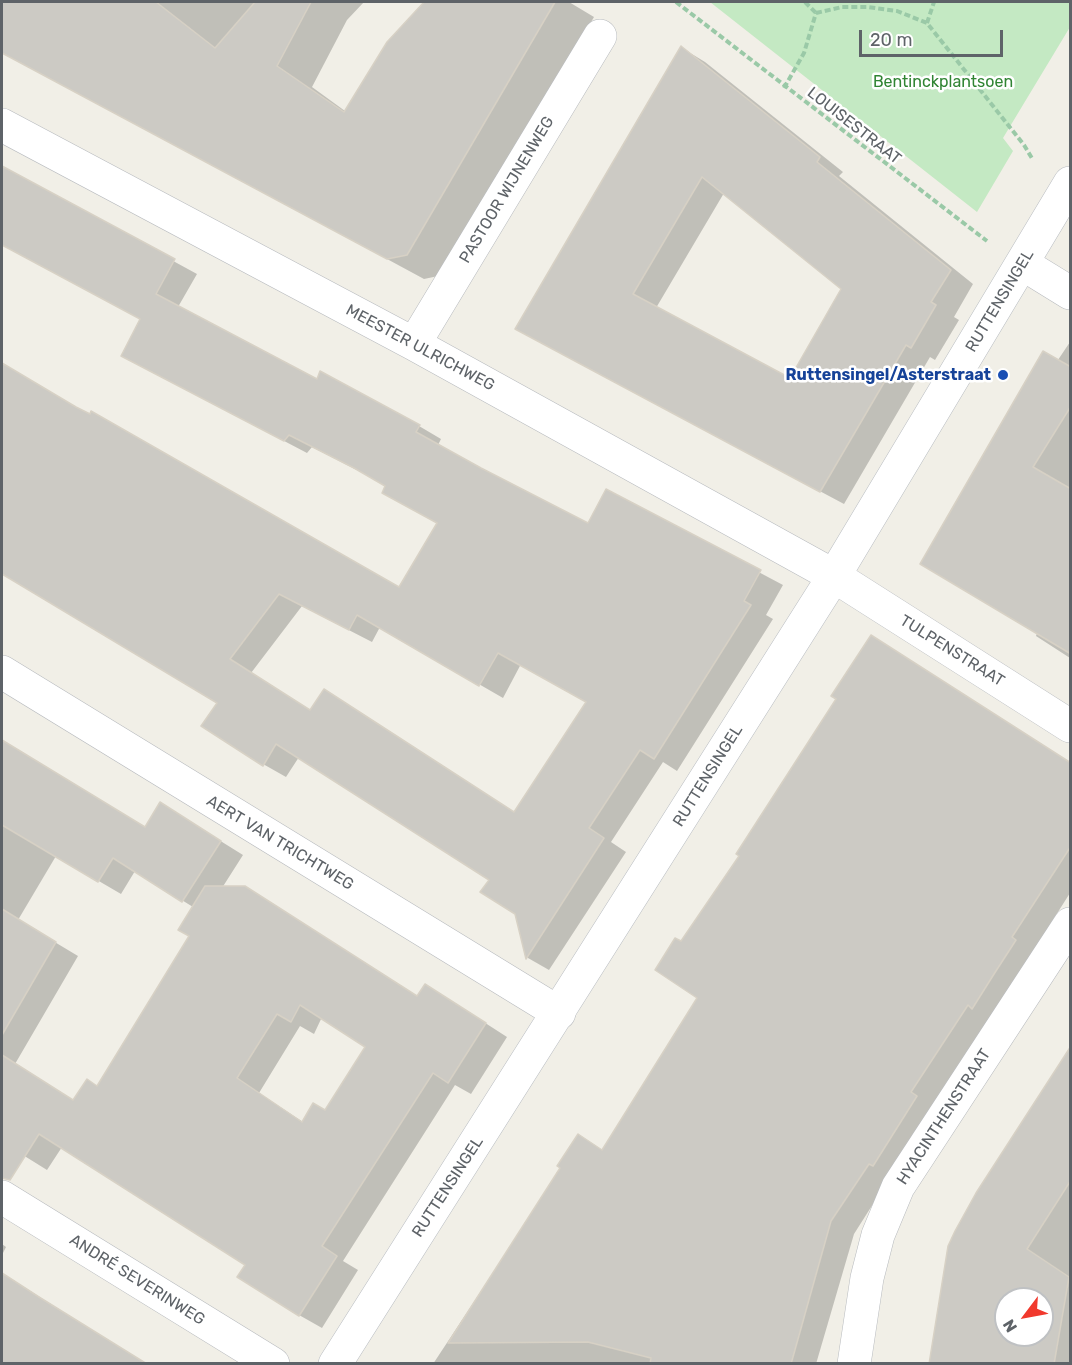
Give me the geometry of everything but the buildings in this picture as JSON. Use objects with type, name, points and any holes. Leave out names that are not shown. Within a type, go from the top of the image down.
[{"type":"street","name":"PASTOOR WIJNENWEG","points":[[414,344],[600,36]]},
{"type":"street","name":"MEESTER ULRICHWEG","points":[[2,124],[414,344],[834,576]]},
{"type":"street","name":"RUTTENSINGEL","points":[[335,1364],[834,576],[1069,186]]},
{"type":"street","points":[[1023,264],[1071,293]]},
{"type":"street","name":"TULPENSTRAAT","points":[[834,576],[1071,726]]},
{"type":"street","name":"AERT VAN TRICHTWEG","points":[[2,672],[559,1013]]},
{"type":"street","name":"HYACINTHENSTRAAT","points":[[854,1364],[867,1278],[878,1235],[898,1187],[1071,924]]},
{"type":"street","name":"ANDRÉ SEVERINWEG","points":[[2,1197],[273,1364]]},
{"type":"path","name":"LOUISESTRAAT","points":[[676,2],[971,231],[1023,264]]},
{"type":"path","points":[[805,2],[816,13]]},
{"type":"path","points":[[927,23],[934,2]]},
{"type":"path","points":[[816,13],[842,7],[867,7],[897,11],[927,23],[1024,145],[1040,172],[1069,186]]},
{"type":"path","points":[[784,88],[804,53],[816,13]]},
{"type":"green space","name":"Bentinckplantsoen","points":[[710,2],[1070,2],[1070,27],[1003,138],[1013,151],[977,212]]},
{"type":"place","name":"Ruttensingel/Asterstraat","points":[[1003,375]]}]
